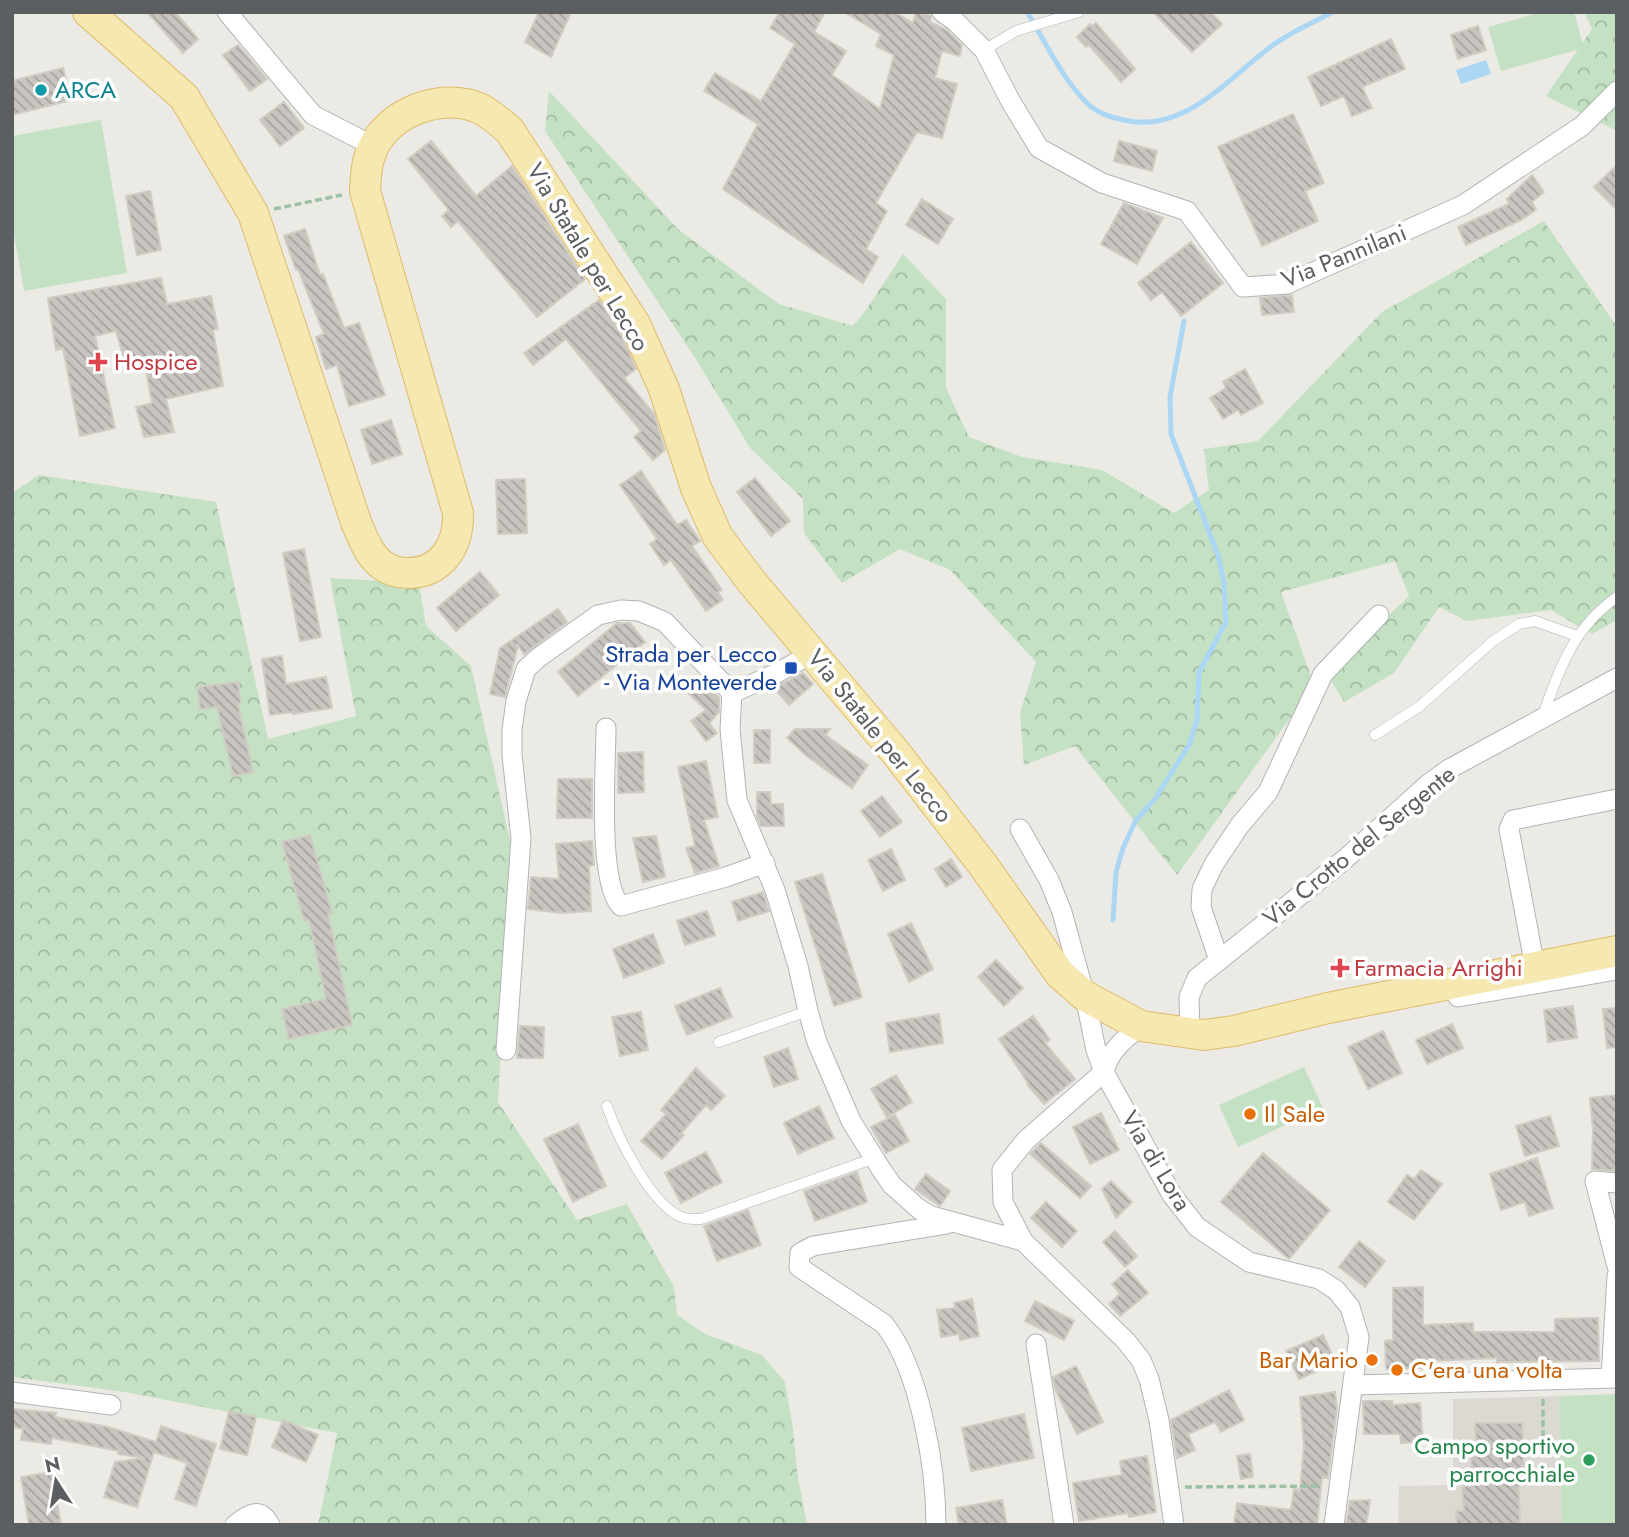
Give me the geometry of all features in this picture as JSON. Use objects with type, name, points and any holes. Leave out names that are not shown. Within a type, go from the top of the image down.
[{"type":"main road","name":"Via Statale per Lecco","points":[[88,12],[184,97],[253,213],[363,539],[371,553],[389,570],[419,573],[435,567],[453,545],[458,529],[458,513],[365,191],[366,166],[373,146],[397,119],[416,109],[438,103],[476,107],[492,115],[510,131],[635,324],[664,388],[696,488],[719,537],[751,581],[897,753],[983,865],[1060,974],[1084,996],[1141,1026],[1204,1035],[1617,951]]},
{"type":"street","points":[[227,12],[313,115],[373,146]]},
{"type":"street","name":"Via Pannilani","points":[[942,12],[984,50],[1011,103],[1039,148],[1102,183],[1187,211],[1244,287],[1287,284],[1463,205],[1581,126],[1617,91]]},
{"type":"street","points":[[506,1050],[520,838],[512,730],[516,701],[526,669],[598,615],[629,609],[647,613],[664,622],[732,693],[730,729],[737,800],[765,863],[798,966],[817,1042],[851,1121],[892,1185],[919,1209],[951,1223],[1023,1241]]},
{"type":"street","points":[[1219,960],[1201,907],[1202,889],[1214,864],[1240,825],[1268,792],[1323,674],[1379,614]]},
{"type":"street","points":[[732,693],[813,653]]},
{"type":"street","name":"Via Crotto del Sergente","points":[[1191,1034],[1189,997],[1198,978],[1344,860],[1427,785],[1449,769],[1617,678]]},
{"type":"street","points":[[606,728],[605,834],[612,890],[618,903],[626,906],[765,863]]},
{"type":"street","points":[[1535,967],[1509,829],[1513,820],[1617,799]]},
{"type":"street","name":"Via di Lora","points":[[1020,829],[1054,890],[1062,912],[1096,1050],[1104,1072],[1172,1195],[1197,1227],[1250,1262],[1319,1279],[1336,1290],[1350,1307],[1359,1337],[1334,1525]]},
{"type":"street","points":[[1362,1002],[1370,1012],[1617,970]]},
{"type":"street","points":[[1141,1026],[1122,1040],[1107,1059],[1104,1072],[1026,1140],[1002,1170],[1003,1202],[1023,1241],[1085,1299],[1141,1360],[1159,1420],[1174,1525]]},
{"type":"street","points":[[1617,1183],[1595,1181],[1617,1266]]},
{"type":"street","points":[[936,1525],[936,1488],[913,1375],[893,1335],[884,1324],[799,1267],[798,1261],[800,1253],[813,1246],[951,1223]]},
{"type":"street","points":[[1353,1385],[1614,1378],[1617,1276]]},
{"type":"street","points":[[1036,1344],[1064,1525]]},
{"type":"street","points":[[12,1392],[111,1405]]},
{"type":"street","points":[[234,1525],[247,1515],[257,1512],[265,1516],[270,1525]]},
{"type":"lane","points":[[984,50],[1016,31],[1079,12]]},
{"type":"lane","points":[[1542,717],[1572,641],[1598,610],[1617,597]]},
{"type":"lane","points":[[1375,736],[1420,706],[1493,640],[1519,624],[1535,621],[1577,636]]},
{"type":"lane","points":[[719,1042],[808,1011]]},
{"type":"lane","points":[[607,1106],[616,1131],[655,1197],[683,1218],[701,1219],[876,1158]]},
{"type":"path","points":[[253,213],[365,191]]},
{"type":"path","points":[[1523,1449],[1543,1448],[1543,1380]]},
{"type":"path","points":[[1169,1487],[1340,1486]]},
{"type":"shaded area","points":[[1559,1396],[1562,1525],[1398,1525],[1399,1486],[1453,1485],[1453,1399]]},
{"type":"green space","points":[[1542,12],[1574,12],[1584,48],[1501,71],[1488,27]]},
{"type":"green space","points":[[1584,12],[1617,12],[1617,131],[1546,96],[1592,29]]},
{"type":"green space","points":[[549,91],[679,230],[779,304],[853,326],[903,254],[946,299],[946,388],[969,437],[1022,457],[1102,470],[1174,513],[1209,490],[1204,449],[1258,441],[1382,312],[1544,221],[1617,327],[1617,620],[1592,634],[1551,610],[1467,621],[1439,607],[1394,673],[1344,702],[1327,674],[1409,596],[1395,561],[1281,592],[1314,685],[1177,875],[1075,746],[1024,765],[1020,713],[1036,662],[950,570],[900,549],[842,583],[804,533],[803,499],[750,448],[699,364],[545,131]]},
{"type":"green space","points":[[101,120],[127,273],[24,291],[12,223],[12,136]]},
{"type":"green space","points":[[39,475],[216,502],[268,739],[356,716],[330,578],[419,583],[426,626],[471,666],[512,850],[498,1102],[577,1220],[627,1204],[674,1287],[677,1315],[705,1334],[762,1355],[785,1382],[807,1525],[318,1525],[337,1433],[125,1392],[12,1377],[12,493]]},
{"type":"green space","points":[[1304,1067],[1323,1108],[1238,1147],[1219,1105]]},
{"type":"green space","name":"Campo sportivo parrocchiale","points":[[1617,1394],[1617,1525],[1562,1525],[1559,1396]]},
{"type":"water","points":[[1486,60],[1491,74],[1461,84],[1456,70]]},
{"type":"building","points":[[147,12],[175,12],[198,39],[183,53]]},
{"type":"building","points":[[539,12],[571,12],[551,57],[525,42]]},
{"type":"building","points":[[780,12],[825,12],[814,32],[846,51],[832,75],[880,109],[894,55],[876,46],[881,34],[844,12],[894,12],[913,23],[916,12],[931,16],[930,22],[947,30],[962,45],[960,56],[942,51],[935,78],[957,84],[942,138],[917,132],[876,203],[887,211],[866,249],[878,257],[863,283],[723,189],[758,124],[704,91],[715,73],[761,101],[795,44],[770,28]]},
{"type":"building","points":[[1153,12],[1210,12],[1222,24],[1192,52]]},
{"type":"building","points":[[1096,23],[1135,69],[1121,82],[1089,45],[1086,47],[1077,37],[1090,24],[1092,26]]},
{"type":"building","points":[[1478,26],[1486,50],[1458,59],[1451,35]]},
{"type":"building","points":[[1391,39],[1405,69],[1362,87],[1372,108],[1352,116],[1344,96],[1321,106],[1308,77]]},
{"type":"building","points":[[238,45],[267,79],[250,91],[223,55]]},
{"type":"building","name":"ARCA","points":[[63,68],[71,100],[12,115],[12,81]]},
{"type":"building","points":[[284,102],[304,128],[280,146],[260,120]]},
{"type":"building","points":[[1293,114],[1324,183],[1305,191],[1318,221],[1262,246],[1218,147]]},
{"type":"building","points":[[431,141],[476,196],[512,166],[585,279],[537,317],[458,221],[451,227],[442,216],[449,210],[408,159]]},
{"type":"building","points":[[1119,141],[1157,151],[1152,171],[1114,161]]},
{"type":"building","points":[[1617,165],[1617,210],[1594,187]]},
{"type":"building","points":[[1532,175],[1544,192],[1532,202],[1536,210],[1521,220],[1466,245],[1458,227],[1509,204],[1507,199]]},
{"type":"building","points":[[150,191],[161,250],[137,255],[126,196]]},
{"type":"building","points":[[922,199],[953,219],[938,244],[906,225]]},
{"type":"building","points":[[1124,203],[1163,218],[1137,264],[1101,244]]},
{"type":"building","points":[[305,229],[320,275],[323,274],[344,328],[359,323],[385,395],[349,406],[337,365],[326,369],[316,337],[324,334],[284,236]]},
{"type":"building","points":[[1191,242],[1223,283],[1181,316],[1162,292],[1151,300],[1138,283]]},
{"type":"building","name":"Hospice","points":[[161,278],[167,304],[211,296],[218,329],[213,330],[223,386],[166,399],[174,432],[144,437],[136,407],[152,403],[144,359],[125,363],[116,331],[95,336],[115,428],[80,436],[63,348],[56,350],[48,298]]},
{"type":"building","points":[[1292,295],[1294,312],[1262,315],[1260,298]]},
{"type":"building","points":[[599,300],[620,332],[636,369],[624,378],[654,414],[665,450],[653,460],[634,437],[641,431],[566,339],[533,365],[524,353]]},
{"type":"building","points":[[1245,369],[1263,403],[1241,415],[1238,410],[1223,419],[1210,398],[1226,388],[1223,382]]},
{"type":"building","points":[[391,420],[402,454],[372,464],[361,430]]},
{"type":"building","points":[[641,471],[677,525],[686,520],[700,541],[692,546],[722,590],[718,592],[723,600],[706,611],[671,560],[664,565],[650,544],[657,539],[620,485]]},
{"type":"building","points":[[755,478],[790,521],[771,536],[737,492]]},
{"type":"building","points":[[525,479],[527,533],[498,534],[496,480]]},
{"type":"building","points":[[304,549],[321,637],[300,641],[283,553]]},
{"type":"building","points":[[480,572],[499,595],[456,631],[437,608]]},
{"type":"building","points":[[558,609],[567,622],[524,654],[518,645],[505,697],[490,694],[500,648]]},
{"type":"building","points":[[617,623],[630,623],[645,642],[578,696],[558,672]]},
{"type":"building","points":[[282,656],[286,684],[326,677],[332,708],[270,715],[262,659]]},
{"type":"building","points":[[803,673],[813,684],[789,705],[774,688]]},
{"type":"building","points":[[702,680],[719,698],[719,712],[709,723],[717,733],[706,741],[691,721],[706,710],[689,694]]},
{"type":"building","points":[[238,682],[241,704],[238,704],[253,772],[233,776],[217,707],[200,709],[197,687]]},
{"type":"building","points":[[795,729],[830,729],[825,735],[868,765],[852,788],[808,757],[787,738]]},
{"type":"building","points":[[754,730],[770,730],[770,763],[754,763]]},
{"type":"building","points":[[643,752],[644,792],[618,793],[618,753]]},
{"type":"building","points":[[706,761],[718,817],[704,820],[719,866],[695,873],[686,848],[695,846],[678,767]]},
{"type":"building","points":[[558,779],[592,779],[592,818],[557,818]]},
{"type":"building","points":[[757,792],[770,792],[771,804],[783,804],[784,826],[761,826],[757,817]]},
{"type":"building","points":[[882,796],[902,822],[880,837],[861,811]]},
{"type":"building","points":[[310,835],[332,913],[328,914],[352,1025],[289,1039],[282,1009],[326,999],[309,920],[304,921],[282,842]]},
{"type":"building","points":[[656,836],[665,877],[643,882],[633,838]]},
{"type":"building","points":[[592,841],[594,865],[589,866],[591,911],[562,913],[528,909],[531,877],[559,879],[556,844]]},
{"type":"building","points":[[891,849],[905,880],[883,891],[868,860]]},
{"type":"building","points":[[951,859],[962,877],[946,887],[935,869]]},
{"type":"building","points":[[822,874],[862,997],[834,1006],[795,882]]},
{"type":"building","points":[[763,892],[769,911],[738,921],[732,902]]},
{"type":"building","points":[[707,911],[715,935],[685,945],[677,921]]},
{"type":"building","points":[[911,923],[933,969],[909,982],[888,934]]},
{"type":"building","points":[[653,934],[664,963],[624,978],[613,949]]},
{"type":"building","points":[[996,960],[1023,988],[1004,1006],[978,977]]},
{"type":"building","points":[[720,988],[732,1017],[687,1035],[675,1006]]},
{"type":"building","points":[[1573,1006],[1577,1038],[1548,1042],[1544,1010]]},
{"type":"building","points":[[1617,1008],[1617,1047],[1607,1048],[1603,1009]]},
{"type":"building","points":[[641,1012],[648,1050],[620,1056],[612,1017]]},
{"type":"building","points":[[939,1014],[943,1043],[890,1052],[886,1023]]},
{"type":"building","points":[[1033,1016],[1050,1040],[1045,1043],[1075,1079],[1044,1104],[1027,1084],[999,1039]]},
{"type":"building","points":[[1452,1024],[1463,1048],[1427,1064],[1416,1040]]},
{"type":"building","points":[[520,1026],[544,1027],[543,1058],[517,1058]]},
{"type":"building","points":[[1383,1031],[1402,1073],[1368,1089],[1348,1047]]},
{"type":"building","points":[[788,1048],[798,1079],[774,1087],[764,1057]]},
{"type":"building","points":[[696,1068],[725,1096],[711,1110],[706,1105],[662,1159],[641,1141],[666,1114],[661,1110]]},
{"type":"building","points":[[896,1075],[912,1102],[887,1117],[871,1089]]},
{"type":"building","points":[[1617,1095],[1617,1171],[1592,1169],[1593,1129],[1590,1098]]},
{"type":"building","points":[[819,1106],[834,1138],[798,1154],[784,1123]]},
{"type":"building","points":[[1101,1113],[1119,1150],[1090,1164],[1073,1127]]},
{"type":"building","points":[[895,1115],[909,1141],[886,1153],[871,1127]]},
{"type":"building","points":[[1550,1116],[1559,1146],[1525,1156],[1516,1126]]},
{"type":"building","points":[[578,1124],[606,1186],[573,1202],[544,1139]]},
{"type":"building","points":[[1041,1143],[1091,1186],[1080,1198],[1030,1154]]},
{"type":"building","points":[[706,1152],[722,1182],[681,1203],[665,1173]]},
{"type":"building","points":[[1263,1153],[1330,1210],[1289,1259],[1221,1202]]},
{"type":"building","points":[[1537,1158],[1553,1208],[1529,1216],[1525,1202],[1501,1210],[1490,1174]]},
{"type":"building","points":[[1421,1170],[1442,1184],[1414,1220],[1388,1202],[1407,1175],[1414,1179]]},
{"type":"building","points":[[857,1172],[867,1202],[815,1221],[804,1191]]},
{"type":"building","points":[[926,1174],[950,1191],[940,1206],[915,1189]]},
{"type":"building","points":[[1111,1181],[1132,1202],[1116,1218],[1102,1189]]},
{"type":"building","points":[[1046,1202],[1077,1231],[1062,1247],[1031,1218]]},
{"type":"building","points":[[748,1210],[761,1245],[717,1261],[704,1226]]},
{"type":"building","points":[[1115,1231],[1137,1256],[1125,1267],[1103,1242]]},
{"type":"building","points":[[1359,1241],[1385,1261],[1365,1287],[1339,1267]]},
{"type":"building","points":[[1128,1270],[1148,1293],[1120,1316],[1109,1304],[1120,1294],[1112,1284]]},
{"type":"building","points":[[1423,1287],[1423,1325],[1473,1323],[1473,1332],[1555,1332],[1555,1319],[1598,1318],[1599,1361],[1497,1362],[1497,1358],[1430,1361],[1430,1368],[1386,1369],[1385,1341],[1393,1340],[1393,1288]]},
{"type":"building","points":[[972,1299],[979,1336],[960,1340],[959,1334],[941,1337],[937,1310],[955,1308],[954,1303]]},
{"type":"building","points":[[1035,1301],[1074,1321],[1064,1340],[1025,1321]]},
{"type":"building","points":[[1323,1335],[1336,1363],[1299,1379],[1286,1351]]},
{"type":"building","points":[[1076,1366],[1103,1422],[1077,1434],[1055,1389],[1053,1377]]},
{"type":"building","points":[[1229,1390],[1244,1420],[1221,1432],[1215,1422],[1188,1434],[1195,1450],[1177,1458],[1171,1420]]},
{"type":"building","points":[[1335,1392],[1337,1408],[1328,1478],[1322,1478],[1317,1525],[1234,1525],[1237,1503],[1291,1510],[1294,1489],[1300,1490],[1304,1445],[1300,1397]]},
{"type":"building","points":[[1363,1401],[1392,1401],[1392,1405],[1420,1403],[1423,1442],[1401,1443],[1400,1434],[1364,1434]]},
{"type":"building","points":[[12,1409],[56,1413],[55,1417],[108,1427],[156,1442],[161,1426],[216,1444],[196,1506],[175,1499],[187,1463],[154,1452],[137,1507],[104,1497],[115,1462],[145,1458],[52,1438],[51,1444],[21,1440],[23,1429],[12,1427]]},
{"type":"building","points":[[229,1411],[256,1417],[247,1455],[220,1449]]},
{"type":"building","points":[[1024,1414],[1034,1458],[971,1471],[962,1428]]},
{"type":"building","points":[[283,1420],[318,1435],[306,1462],[272,1447]]},
{"type":"building","points":[[1475,1423],[1522,1423],[1524,1473],[1518,1473],[1520,1525],[1457,1525],[1456,1511],[1464,1511],[1462,1487],[1473,1485],[1471,1456],[1477,1456]]},
{"type":"building","points":[[1250,1454],[1253,1477],[1241,1479],[1237,1456]]},
{"type":"building","points":[[1147,1456],[1156,1512],[1129,1517],[1128,1513],[1079,1521],[1073,1483],[1122,1475],[1120,1461]]},
{"type":"building","points":[[52,1472],[61,1525],[29,1525],[21,1477]]},
{"type":"building","points":[[1002,1500],[1007,1525],[959,1525],[956,1508]]},
{"type":"building","points":[[1370,1500],[1366,1525],[1346,1525],[1350,1501]]},
{"type":"waterway","points":[[1027,12],[1063,73],[1090,106],[1115,118],[1146,122],[1167,119],[1187,111],[1276,43],[1333,12]]},
{"type":"waterway","points":[[1113,920],[1116,872],[1123,848],[1136,820],[1155,799],[1189,745],[1197,720],[1199,672],[1226,622],[1224,583],[1218,555],[1171,434],[1170,397],[1184,321]]},
{"type":"place","name":"ARCA","points":[[41,90]]},
{"type":"place","name":"Hospice","points":[[98,362]]},
{"type":"place","name":"Strada per Lecco - Via Monteverde","points":[[791,668]]},
{"type":"place","name":"Farmacia Arrighi","points":[[1340,968]]},
{"type":"place","name":"Il Sale","points":[[1250,1114]]},
{"type":"place","name":"Bar Mario","points":[[1372,1360]]},
{"type":"place","name":"C'era una volta","points":[[1397,1370]]},
{"type":"place","name":"Campo sportivo parrocchiale","points":[[1589,1460]]}]
